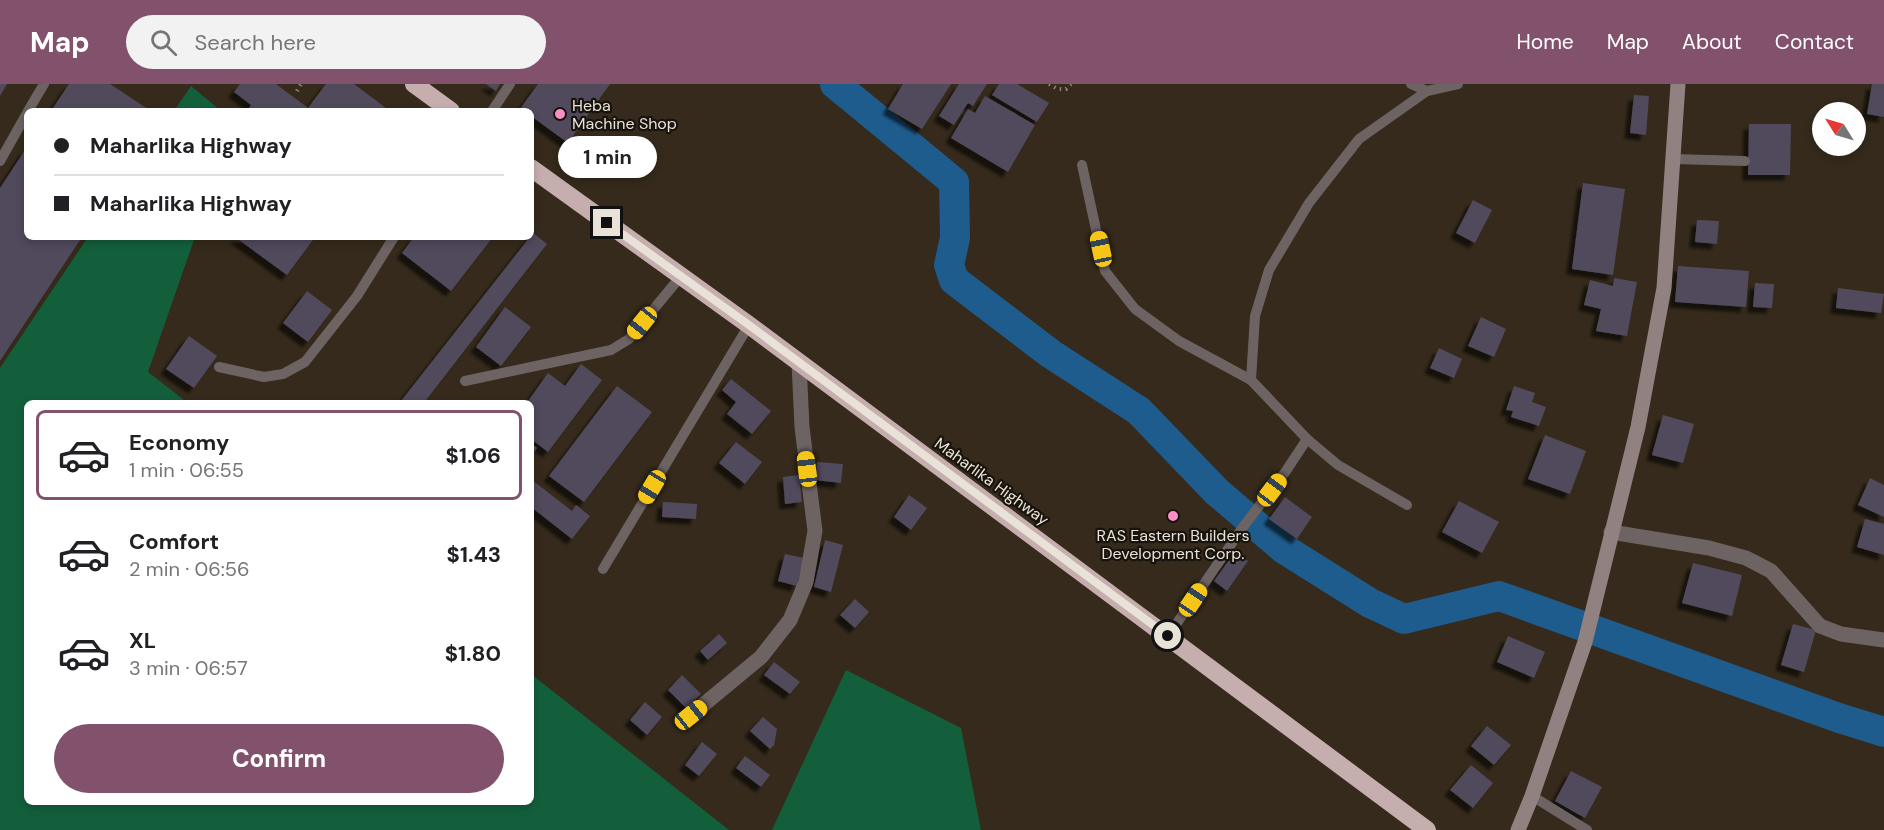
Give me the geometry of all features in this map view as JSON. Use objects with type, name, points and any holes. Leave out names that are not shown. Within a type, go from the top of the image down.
[{"type":"highway","points":[[414,84],[447,108]]},
{"type":"highway","name":"Maharlika Highway","points":[[534,170],[749,325],[1427,830]]},
{"type":"street","points":[[1518,830],[1585,642],[1638,427],[1664,288],[1678,84]]},
{"type":"street","points":[[691,715],[761,657],[790,620],[806,582],[815,531],[802,427],[799,363]]},
{"type":"street","points":[[1611,532],[1709,548],[1746,558],[1771,571],[1820,626],[1841,634],[1884,640]]},
{"type":"lane","points":[[30,108],[44,84]]},
{"type":"lane","points":[[494,108],[510,84]]},
{"type":"lane","points":[[1411,84],[1427,91]]},
{"type":"lane","points":[[1251,380],[1255,316],[1269,270],[1309,203],[1359,139],[1427,91],[1458,84]]},
{"type":"lane","points":[[0,160],[24,119]]},
{"type":"lane","points":[[1673,159],[1745,162]]},
{"type":"lane","points":[[1082,165],[1105,271],[1135,309],[1179,341],[1251,380],[1307,439],[1338,465],[1407,505]]},
{"type":"lane","points":[[219,367],[264,377],[284,374],[305,362],[357,296],[392,240]]},
{"type":"lane","points":[[465,381],[611,350],[629,339],[681,276]]},
{"type":"lane","points":[[603,568],[749,325]]},
{"type":"lane","points":[[1168,636],[1307,439]]},
{"type":"lane","points":[[1532,796],[1587,830]]},
{"type":"path","points":[[297,91],[302,84]]},
{"type":"path","points":[[1049,84],[1058,89],[1066,89],[1071,84]]},
{"type":"green space","points":[[191,86],[217,108],[176,108]]},
{"type":"green space","points":[[86,240],[194,240],[148,372],[184,400],[24,400],[24,805],[534,805],[534,676],[729,830],[0,830],[0,368]]},
{"type":"green space","points":[[846,670],[961,728],[981,830],[772,830]]},
{"type":"building","points":[[0,84],[7,84],[0,96]]},
{"type":"building","points":[[69,84],[110,84],[146,108],[53,108]]},
{"type":"building","points":[[240,84],[276,84],[308,108],[249,108],[251,105],[234,92]]},
{"type":"building","points":[[326,84],[354,84],[386,108],[308,108]]},
{"type":"building","points":[[486,84],[500,84],[496,91]]},
{"type":"building","name":"Heba Machine Shop","points":[[538,84],[610,84],[568,143],[534,118],[534,108],[521,108]]},
{"type":"building","points":[[903,84],[951,84],[922,129],[888,109]]},
{"type":"building","points":[[959,84],[987,84],[973,106],[968,103],[954,125],[939,116]]},
{"type":"building","points":[[999,84],[1017,84],[1049,103],[1037,122],[992,95]]},
{"type":"building","points":[[1872,84],[1884,84],[1884,117],[1867,114]]},
{"type":"building","points":[[1634,95],[1649,96],[1646,135],[1630,133]]},
{"type":"building","points":[[985,96],[1035,125],[1008,172],[951,138],[968,109],[975,113]]},
{"type":"building","points":[[1749,124],[1791,124],[1790,175],[1748,175]]},
{"type":"building","points":[[24,152],[24,240],[80,240],[0,361],[0,188]]},
{"type":"building","points":[[1583,183],[1625,189],[1613,275],[1572,269]]},
{"type":"building","points":[[1473,200],[1492,210],[1475,243],[1456,233]]},
{"type":"building","points":[[1697,220],[1719,221],[1717,244],[1695,242]]},
{"type":"building","points":[[534,234],[547,244],[426,400],[402,400],[528,240],[534,240]]},
{"type":"building","points":[[239,240],[313,240],[287,275]]},
{"type":"building","points":[[412,240],[491,240],[451,291],[402,253]]},
{"type":"building","points":[[1678,266],[1749,271],[1746,307],[1675,302]]},
{"type":"building","points":[[1614,278],[1637,282],[1627,336],[1596,331],[1601,309],[1584,305],[1590,280],[1613,286]]},
{"type":"building","points":[[1755,283],[1774,284],[1772,308],[1753,307]]},
{"type":"building","points":[[1838,288],[1884,294],[1881,313],[1836,308]]},
{"type":"building","points":[[307,291],[332,310],[308,342],[283,323]]},
{"type":"building","points":[[505,307],[531,327],[501,366],[476,347]]},
{"type":"building","points":[[1481,317],[1506,329],[1494,357],[1468,346]]},
{"type":"building","points":[[189,336],[217,356],[194,388],[166,369]]},
{"type":"building","points":[[1439,348],[1462,359],[1454,378],[1430,368]]},
{"type":"building","points":[[581,364],[602,380],[548,452],[534,441],[534,400],[529,400],[548,373],[565,386]]},
{"type":"building","points":[[731,379],[771,411],[752,434],[727,414],[736,402],[722,390]]},
{"type":"building","points":[[617,386],[652,412],[584,502],[549,476]]},
{"type":"building","points":[[1514,386],[1535,393],[1532,402],[1546,407],[1539,426],[1511,417],[1513,411],[1506,410]]},
{"type":"building","points":[[1663,415],[1694,424],[1683,463],[1652,455]]},
{"type":"building","points":[[1545,435],[1586,451],[1570,494],[1528,479]]},
{"type":"building","points":[[736,442],[762,462],[745,484],[719,463]]},
{"type":"building","points":[[817,462],[843,464],[841,483],[815,480]]},
{"type":"building","points":[[799,475],[802,502],[785,504],[783,477]]},
{"type":"building","points":[[1870,478],[1884,485],[1884,517],[1858,505]]},
{"type":"building","points":[[534,482],[572,511],[576,505],[590,516],[572,539],[534,509]]},
{"type":"building","points":[[909,495],[927,508],[911,530],[894,517]]},
{"type":"building","points":[[1285,497],[1312,517],[1297,539],[1269,519]]},
{"type":"building","points":[[1459,501],[1499,522],[1482,553],[1442,532]]},
{"type":"building","points":[[663,502],[697,504],[696,519],[662,517]]},
{"type":"building","points":[[1865,519],[1884,524],[1884,555],[1857,547]]},
{"type":"building","points":[[825,540],[843,545],[831,592],[814,587]]},
{"type":"building","points":[[1235,552],[1248,561],[1227,591],[1214,581]]},
{"type":"building","points":[[785,554],[804,558],[797,586],[778,581]]},
{"type":"building","points":[[1693,563],[1742,575],[1732,616],[1682,603]]},
{"type":"building","points":[[855,599],[869,612],[855,628],[840,615]]},
{"type":"building","points":[[1793,624],[1816,630],[1804,672],[1781,665]]},
{"type":"building","points":[[719,634],[727,643],[708,660],[700,651]]},
{"type":"building","points":[[1508,636],[1545,652],[1534,678],[1497,662]]},
{"type":"building","points":[[774,662],[800,682],[790,694],[764,675]]},
{"type":"building","points":[[682,675],[701,694],[686,708],[668,690]]},
{"type":"building","points":[[645,702],[662,717],[647,735],[630,720]]},
{"type":"building","points":[[763,717],[777,729],[774,745],[770,749],[750,731]]},
{"type":"building","points":[[1487,726],[1511,745],[1494,765],[1471,746]]},
{"type":"building","points":[[702,742],[717,754],[699,776],[685,765]]},
{"type":"building","points":[[745,756],[770,775],[761,787],[736,768]]},
{"type":"building","points":[[1471,765],[1493,783],[1473,808],[1450,790]]},
{"type":"building","points":[[1571,771],[1602,787],[1585,818],[1555,801]]},
{"type":"waterway","points":[[835,84],[954,182],[955,238],[949,265],[954,280],[1051,354],[1139,411],[1217,492],[1284,549],[1370,603],[1404,619],[1499,596],[1884,732]]},
{"type":"place","name":"Heba Machine Shop","points":[[560,114]]},
{"type":"place","name":"RAS Eastern Builders Development Corp.","points":[[1173,516]]},
{"type":"route","points":[[607,223],[749,325],[1168,636]]}]
